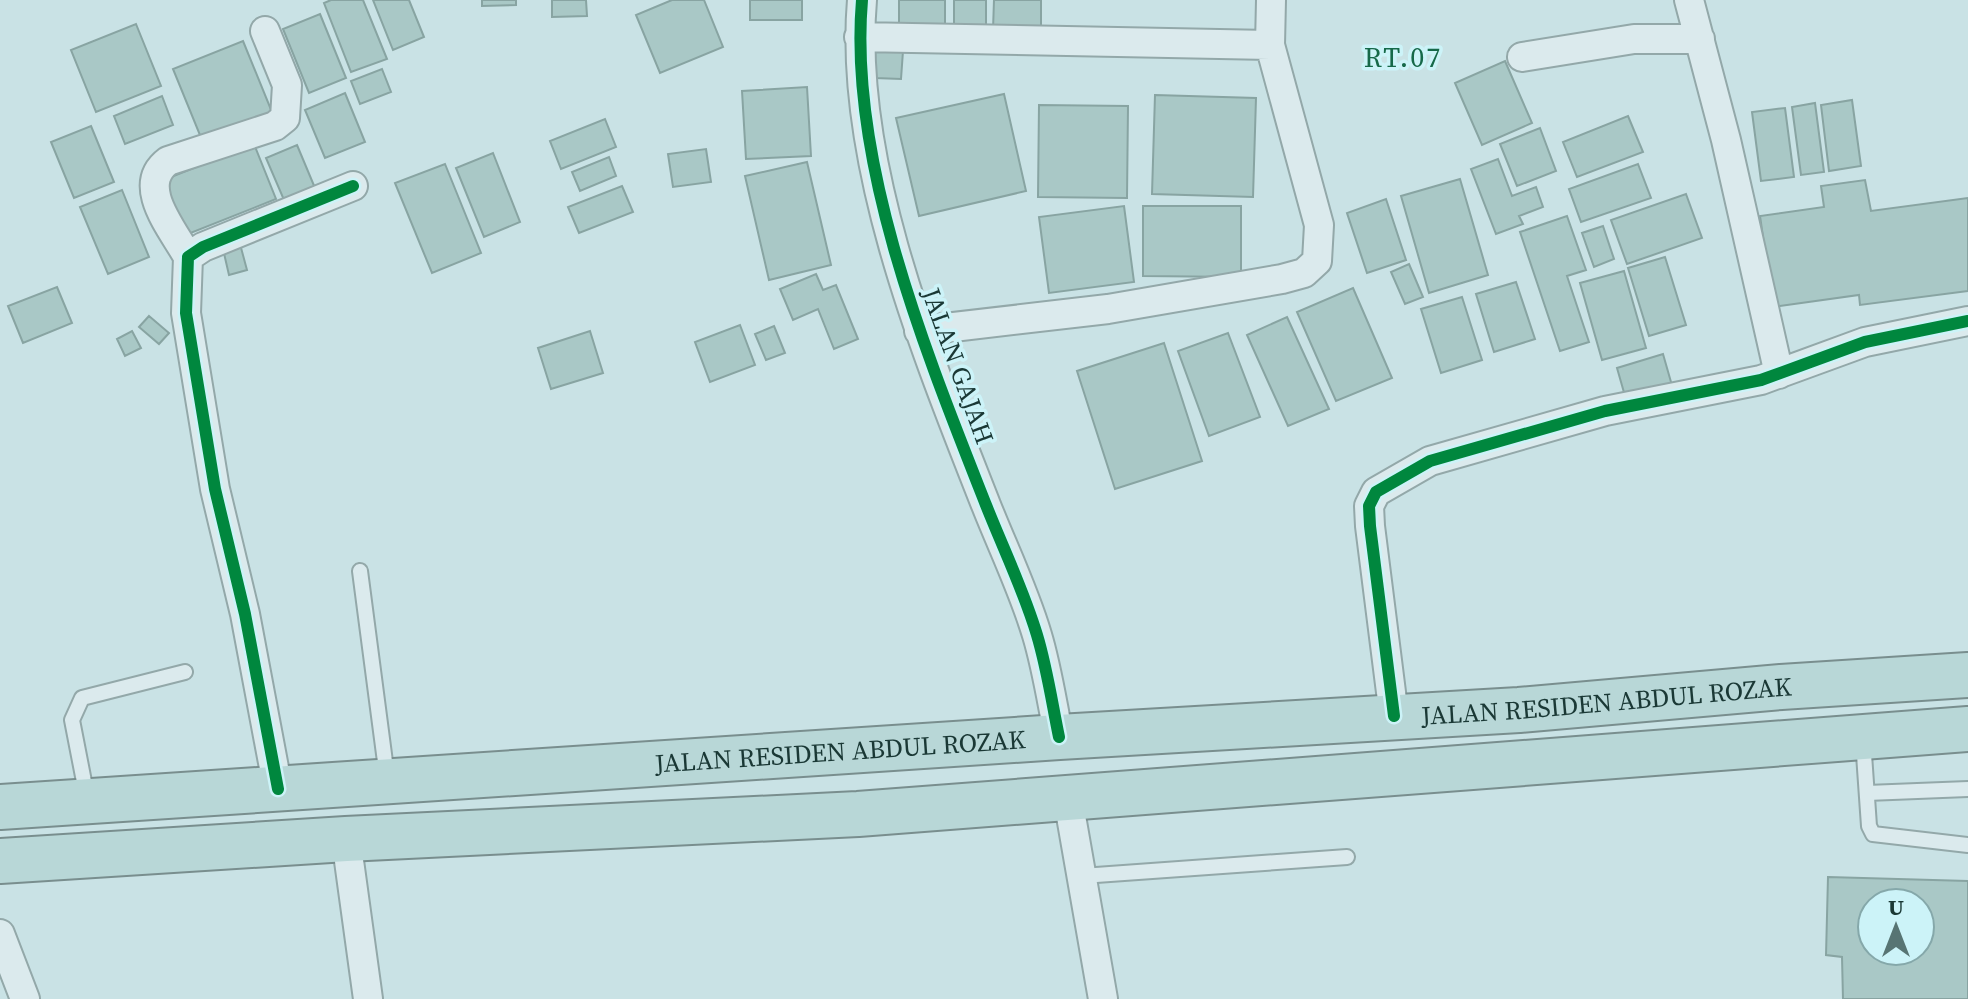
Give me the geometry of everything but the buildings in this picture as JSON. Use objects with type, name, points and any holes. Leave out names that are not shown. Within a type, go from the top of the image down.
[{"type":"highway","name":"JALAN RESIDEN ABDUL ROZAK","points":[[0,807],[1519,710],[1781,687],[1968,675]]},
{"type":"highway","name":"JALAN RESIDEN ABDUL ROZAK","points":[[0,861],[346,839],[858,814],[1968,729]]},
{"type":"street","name":"JALAN GAJAH","points":[[862,0],[859,37],[872,148],[919,331],[1037,635],[1059,737]]},
{"type":"street","points":[[919,331],[1108,309],[1304,273],[1317,261],[1319,225],[1270,45],[1271,0]]},
{"type":"street","points":[[1689,0],[1779,374]]},
{"type":"street","points":[[265,31],[287,85],[285,118],[275,126],[168,161],[157,169],[152,181],[154,195],[188,257],[186,313],[215,489],[245,614],[278,789]]},
{"type":"street","points":[[859,37],[1270,45]]},
{"type":"street","points":[[1522,57],[1634,39],[1700,39]]},
{"type":"street","points":[[188,257],[203,247],[353,186]]},
{"type":"street","points":[[1394,716],[1370,526],[1369,506],[1376,492],[1430,461],[1489,443],[1605,411],[1761,380],[1865,342],[1968,321]]},
{"type":"street","points":[[1068,799],[1103,999]]},
{"type":"street","points":[[346,839],[368,999]]},
{"type":"street","points":[[0,934],[25,999]]},
{"type":"lane","points":[[360,571],[388,784]]},
{"type":"lane","points":[[88,801],[72,720],[82,698],[185,672]]},
{"type":"lane","points":[[1863,735],[1869,826],[1875,836],[1968,845]]},
{"type":"lane","points":[[1867,793],[1968,789]]},
{"type":"lane","points":[[1082,876],[1347,857]]},
{"type":"cycle path","points":[[862,0],[861,62],[867,127],[897,257],[940,386],[1032,619],[1044,660],[1059,737]]},
{"type":"cycle path","points":[[278,789],[245,614],[215,489],[186,313],[188,257],[203,247],[353,186]]},
{"type":"cycle path","points":[[1394,716],[1370,526],[1369,506],[1376,492],[1430,461],[1605,411],[1761,380],[1865,342],[1968,321]]},
{"type":"district","name":"RT.07","points":[[1403,57]]}]
